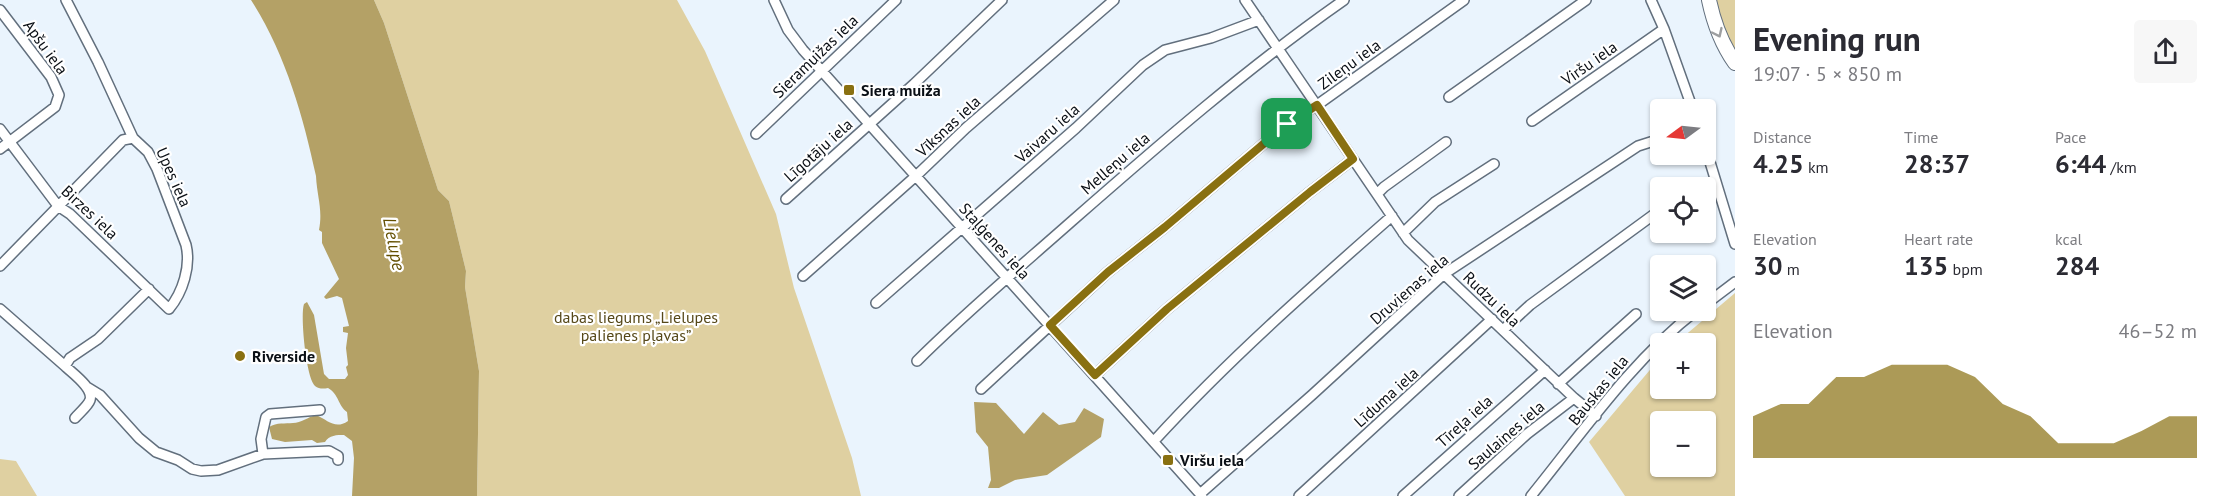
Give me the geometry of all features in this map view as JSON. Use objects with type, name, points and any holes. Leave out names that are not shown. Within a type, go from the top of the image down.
[{"type":"highway","points":[[1709,0],[1714,24],[1735,63]]},
{"type":"street","name":"Upes iela","points":[[66,0],[133,138],[148,152],[157,169],[188,254],[180,294],[169,309]]},
{"type":"street","name":"Staļģenes iela","points":[[774,0],[788,30],[822,71],[1201,495]]},
{"type":"street","name":"Sieramuižas iela","points":[[756,134],[896,0]]},
{"type":"street","name":"Līgotāju iela","points":[[786,199],[871,124],[1002,0]]},
{"type":"street","name":"Vīksnas iela","points":[[803,276],[917,175],[966,128],[1114,0]]},
{"type":"street","name":"Rudzu iela","points":[[1245,0],[1408,240],[1558,384],[1596,416]]},
{"type":"street","name":"Melleņu iela","points":[[917,361],[1008,277],[1171,134],[1277,47],[1344,0]]},
{"type":"street","name":"Zileņu iela","points":[[981,389],[1108,272],[1278,131],[1464,0]]},
{"type":"street","points":[[1449,97],[1586,0]]},
{"type":"street","points":[[1651,0],[1689,99]]},
{"type":"street","name":"Apšu iela","points":[[0,10],[51,77],[59,95],[55,107],[0,149]]},
{"type":"street","name":"Vaivaru iela","points":[[876,303],[1150,60],[1165,50],[1210,38],[1259,20]]},
{"type":"street","name":"Viršu iela","points":[[1532,121],[1664,29]]},
{"type":"street","name":"Birzes iela","points":[[0,129],[58,206],[70,214],[169,309]]},
{"type":"street","points":[[0,266],[123,140],[133,138]]},
{"type":"street","points":[[1377,195],[1384,187],[1446,142]]},
{"type":"street","name":"Druvienas iela","points":[[1201,495],[1444,274],[1638,146],[1650,142]]},
{"type":"street","points":[[1095,375],[1167,309],[1353,159]]},
{"type":"street","points":[[1403,233],[1435,202],[1494,164]]},
{"type":"street","points":[[1711,165],[1735,244]]},
{"type":"street","points":[[1154,441],[1225,367],[1311,286],[1392,216]]},
{"type":"street","points":[[1503,330],[1530,305],[1650,217]]},
{"type":"street","points":[[1716,296],[1735,282]]},
{"type":"street","points":[[65,366],[70,358],[81,348],[98,339],[149,289]]},
{"type":"street","points":[[0,309],[87,387],[100,395],[139,438],[156,452],[178,460],[192,469],[218,470],[263,454],[329,451],[338,456],[338,460]]},
{"type":"street","points":[[1558,384],[1636,314]]},
{"type":"street","name":"Līduma iela","points":[[1299,496],[1492,319]]},
{"type":"street","name":"Bauskas iela","points":[[1531,496],[1640,361],[1684,321]]},
{"type":"street","name":"Tīreļa iela","points":[[1403,496],[1545,370]]},
{"type":"street","points":[[75,418],[90,401],[91,396],[87,387]]},
{"type":"street","name":"Saulaines iela","points":[[1459,496],[1527,434],[1574,398]]},
{"type":"street","points":[[263,454],[261,439],[266,417],[270,414],[320,410]]},
{"type":"green space","name":"dabas liegums „Lielupes palienes pļavas”","points":[[374,0],[677,0],[705,51],[776,214],[794,288],[852,458],[861,496],[477,496],[479,371],[465,287],[466,271],[449,201],[438,190],[384,23]]},
{"type":"green space","points":[[1716,0],[1735,0],[1735,53],[1722,27]]},
{"type":"green space","points":[[1735,293],[1735,496],[1625,496],[1589,442],[1650,370],[1650,399],[1716,399],[1716,333],[1688,333],[1702,321],[1716,321],[1716,309]]},
{"type":"green space","points":[[0,459],[16,461],[37,496],[0,496]]},
{"type":"water","name":"Lielupe","points":[[251,0],[374,0],[384,23],[438,190],[449,201],[466,271],[465,287],[479,371],[477,496],[352,496],[354,458],[352,441],[344,435],[333,436],[325,442],[317,443],[312,440],[285,442],[272,439],[269,427],[275,424],[296,423],[316,415],[339,425],[348,421],[347,412],[334,393],[328,388],[315,386],[312,381],[305,346],[304,304],[307,302],[314,315],[324,374],[329,379],[345,379],[348,375],[346,348],[348,333],[343,332],[343,327],[349,326],[342,298],[337,296],[326,299],[324,297],[339,279],[322,243],[322,232],[319,230],[320,209],[311,153],[299,107],[283,63],[274,41]]},
{"type":"water","points":[[974,402],[996,403],[1024,434],[1043,412],[1059,425],[1075,422],[1084,408],[1104,419],[1101,437],[1047,475],[1015,480],[999,488],[988,488],[991,480],[988,447],[976,432]]},
{"type":"place","name":"Siera muiža","points":[[849,90]]},
{"type":"place","name":"Riverside","points":[[240,356]]},
{"type":"place","name":"Viršu iela","points":[[1168,460]]},
{"type":"route","points":[[1317,105],[1353,159],[1167,309],[1095,375],[1050,325],[1108,272],[1287,124],[1317,105]]}]
